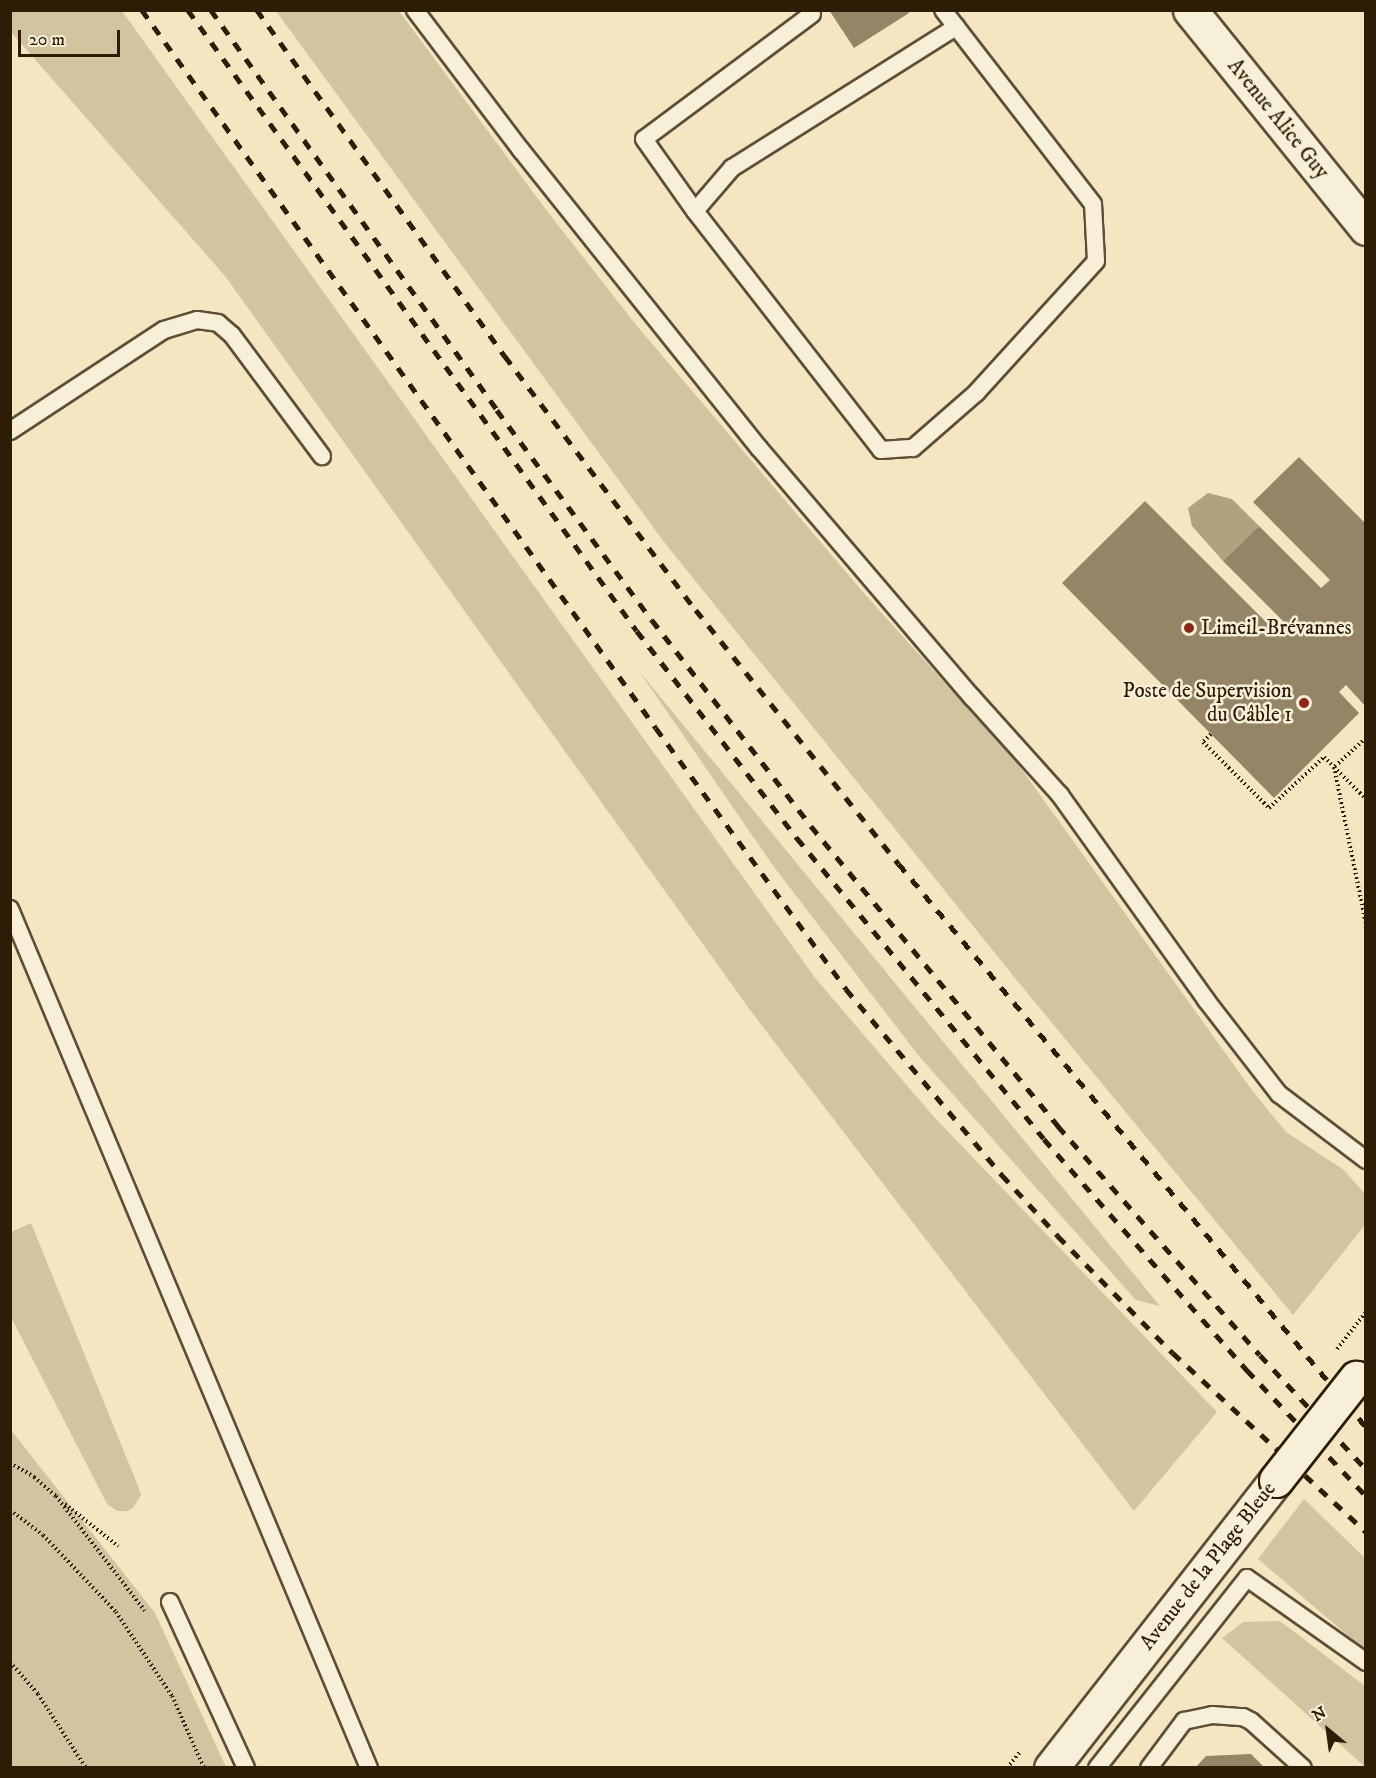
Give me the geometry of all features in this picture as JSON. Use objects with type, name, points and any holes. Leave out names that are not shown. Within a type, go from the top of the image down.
[{"type":"main road","name":"Avenue Alice Guy","points":[[1190,10],[1365,228]]},
{"type":"main road","name":"Avenue de la Plage Bleue","points":[[1051,1767],[1361,1372]]},
{"type":"lane","points":[[415,10],[520,150],[759,448],[972,697],[1060,795],[1206,1000],[1279,1094],[1365,1160]]},
{"type":"lane","points":[[812,14],[644,139],[695,211],[881,450],[913,448],[976,393],[1096,261],[1092,204],[944,10]]},
{"type":"lane","points":[[695,211],[732,168],[956,27]]},
{"type":"lane","points":[[10,431],[164,330],[197,320],[218,324],[232,335],[322,456]]},
{"type":"lane","points":[[10,909],[369,1767]]},
{"type":"lane","points":[[1097,1767],[1247,1578],[1365,1662]]},
{"type":"lane","points":[[170,1602],[246,1767]]},
{"type":"lane","points":[[1149,1767],[1184,1721],[1197,1716],[1212,1715],[1243,1717],[1303,1767]]},
{"type":"path","points":[[1211,734],[1203,742],[1269,808],[1324,756],[1365,799]]},
{"type":"path","points":[[1334,767],[1365,738]]},
{"type":"path","points":[[1334,767],[1365,924]]},
{"type":"path","points":[[1332,1354],[1365,1312]]},
{"type":"path","points":[[10,1463],[34,1477],[118,1546]]},
{"type":"path","points":[[56,1496],[131,1590],[149,1621]]},
{"type":"path","points":[[10,1510],[59,1550],[116,1612],[172,1696],[204,1767]]},
{"type":"path","points":[[10,1662],[38,1694],[86,1767]]},
{"type":"shaded area","points":[[10,11],[122,11],[816,979],[934,1117],[1217,1412],[1134,1511],[750,1010],[225,276],[11,32]]},
{"type":"shaded area","points":[[276,11],[399,11],[547,211],[637,326],[868,598],[1015,760],[1254,1093],[1286,1132],[1344,1170],[1365,1194],[1365,1225],[1293,1315],[1015,978],[664,542]]},
{"type":"shaded area","points":[[1208,493],[1232,499],[1259,526],[1223,561],[1192,526],[1188,508]]},
{"type":"shaded area","points":[[639,671],[1160,1306],[1136,1300],[918,1055],[774,867]]},
{"type":"shaded area","points":[[31,1223],[141,1495],[133,1508],[127,1511],[117,1511],[107,1504],[11,1317],[11,1232]]},
{"type":"shaded area","points":[[11,1430],[155,1613],[226,1767],[11,1767]]},
{"type":"shaded area","points":[[1304,1499],[1365,1558],[1365,1650],[1258,1559]]},
{"type":"shaded area","points":[[1280,1621],[1365,1686],[1365,1767],[1222,1638],[1243,1622]]},
{"type":"building","points":[[829,10],[907,10],[909,13],[854,48]]},
{"type":"building","name":"Limeil-Brévannes","points":[[1299,457],[1366,524],[1366,707],[1346,685],[1339,692],[1359,713],[1274,798],[1062,583],[1145,501],[1277,633],[1286,624],[1223,561],[1259,526],[1321,588],[1330,580],[1253,502]]},
{"type":"building","points":[[1251,1754],[1265,1768],[1195,1768],[1206,1756]]},
{"type":"railway","points":[[142,10],[656,728],[846,989],[1002,1175],[1058,1236],[1173,1353],[1366,1532]]},
{"type":"railway","points":[[188,10],[637,631],[797,838],[1044,1139],[1247,1370],[1366,1496]]},
{"type":"railway","points":[[211,10],[497,410],[652,620],[811,826],[1058,1126],[1260,1355],[1366,1469]]},
{"type":"railway","points":[[257,10],[505,356],[696,610],[899,864],[1366,1427]]},
{"type":"place","name":"Limeil-Brévannes","points":[[1189,628]]},
{"type":"place","name":"Poste de Supervision du Câble 1","points":[[1304,703]]}]
